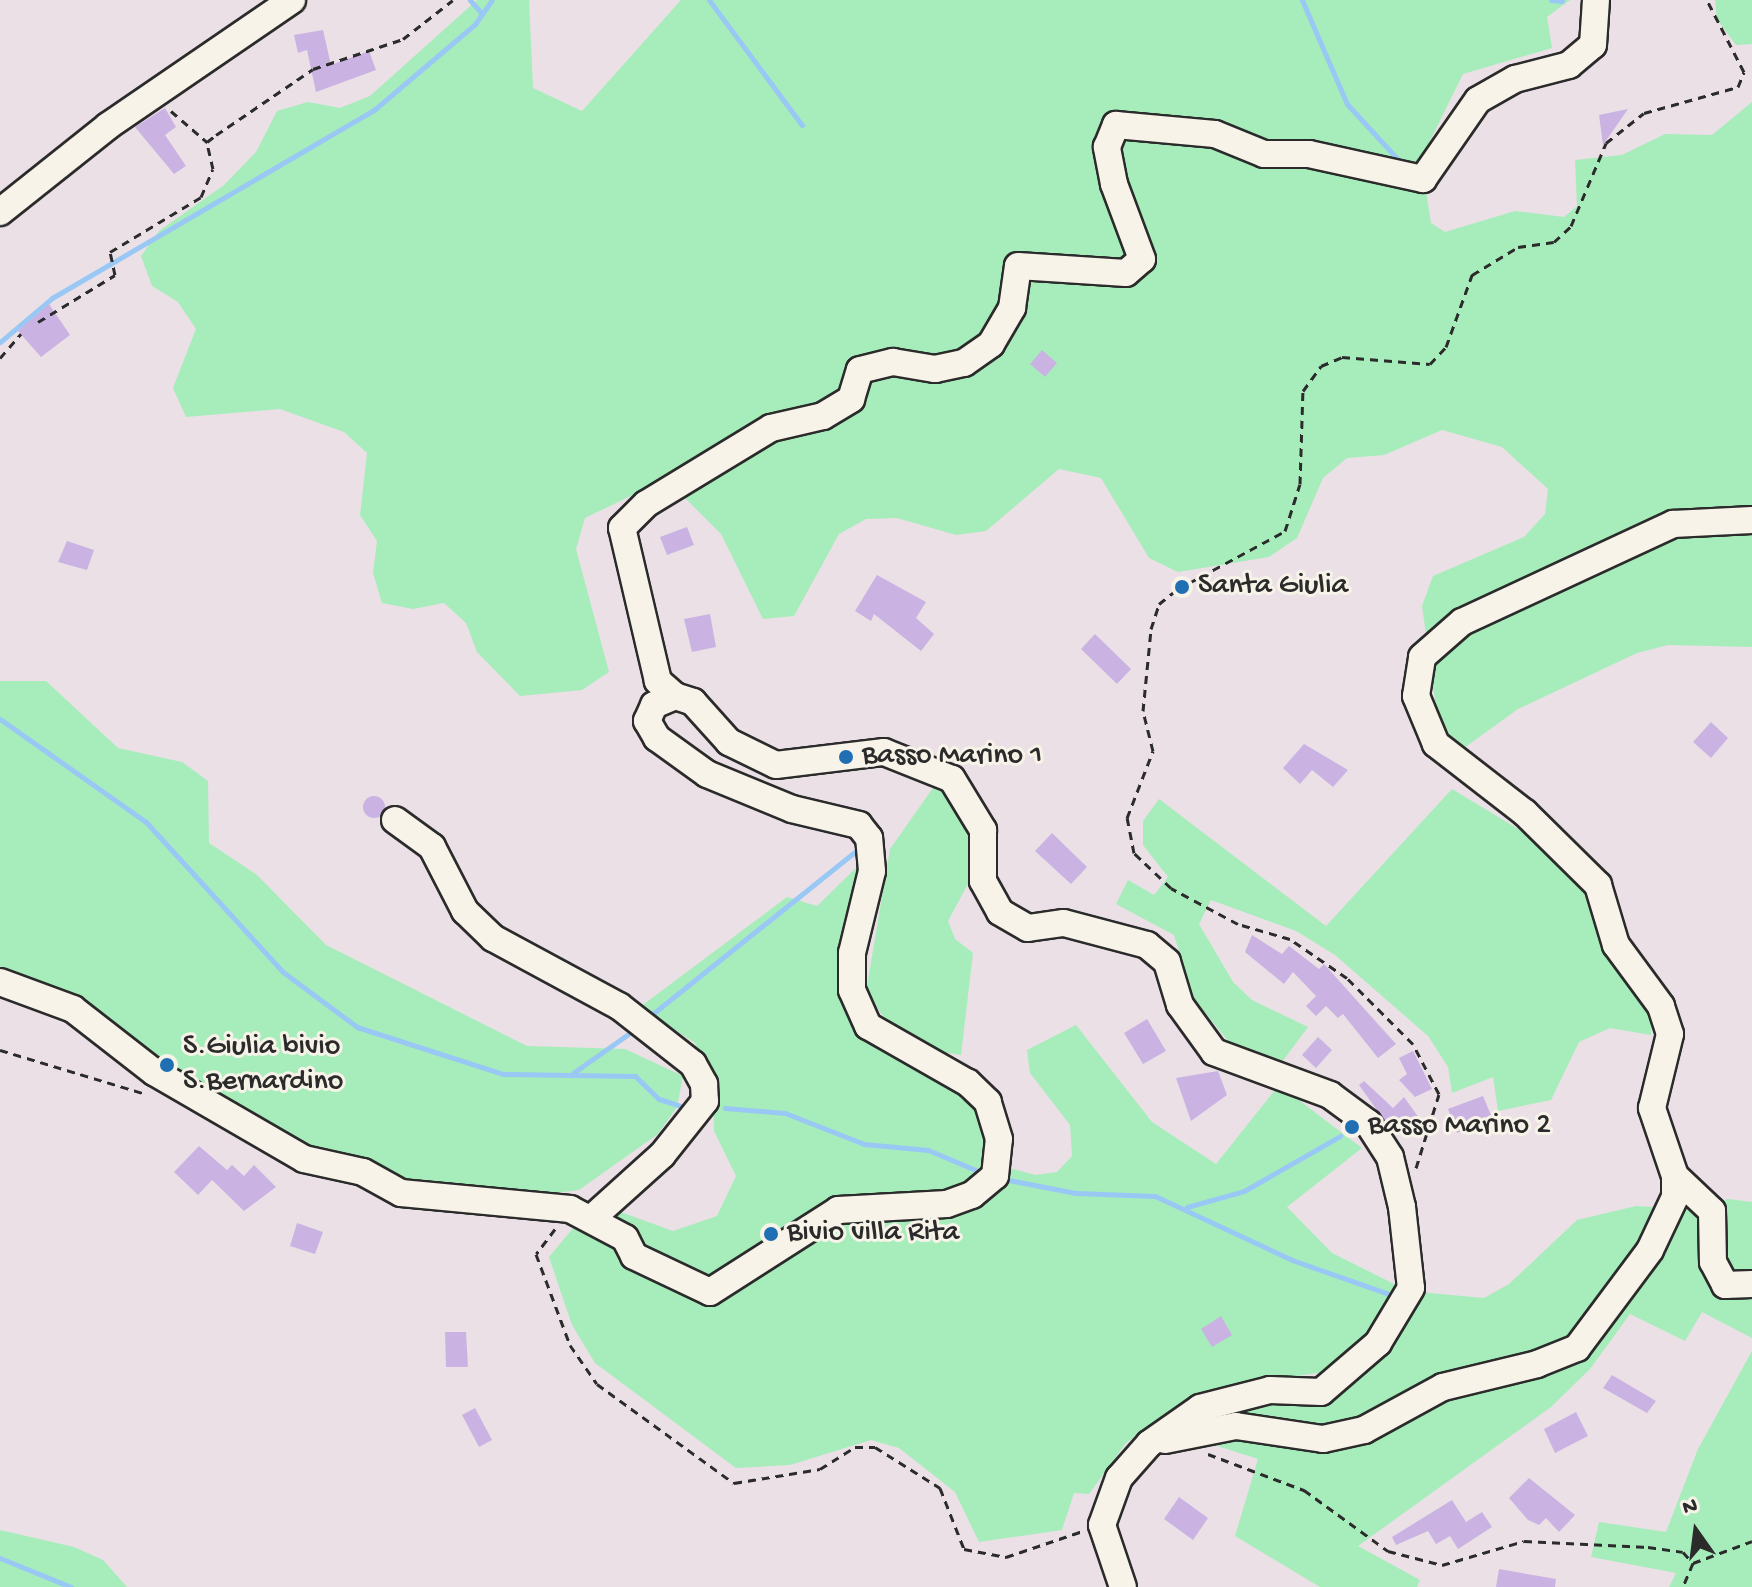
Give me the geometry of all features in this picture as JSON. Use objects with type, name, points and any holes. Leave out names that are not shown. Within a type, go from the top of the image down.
[{"type":"street","points":[[0,212],[114,122],[292,0]]},
{"type":"street","points":[[1123,1587],[1102,1525],[1119,1478],[1149,1444],[1200,1408],[1270,1390],[1321,1392],[1378,1343],[1411,1288],[1390,1157],[1368,1123],[1330,1095],[1214,1052],[1180,1005],[1167,962],[1147,945],[1064,923],[1028,928],[1000,912],[983,881],[983,830],[952,779],[884,752],[776,765],[729,742],[693,702],[675,696],[658,681],[622,528],[646,504],[771,428],[823,416],[851,399],[860,370],[893,362],[935,369],[964,363],[991,344],[1012,308],[1018,266],[1126,273],[1142,259],[1114,184],[1107,147],[1116,125],[1215,134],[1264,154],[1309,154],[1423,179],[1478,100],[1515,79],[1569,65],[1593,45],[1596,0]]},
{"type":"street","points":[[1149,1444],[1236,1426],[1323,1439],[1364,1430],[1443,1387],[1577,1348],[1650,1250],[1675,1197],[1675,1176],[1652,1108],[1670,1034],[1661,1006],[1616,945],[1598,885],[1525,813],[1436,744],[1416,696],[1422,657],[1473,616],[1673,524],[1752,520]]},
{"type":"street","points":[[0,982],[73,1009],[154,1072],[304,1159],[363,1172],[401,1193],[581,1213],[625,1238],[634,1256],[710,1292],[838,1210],[947,1204],[995,1176],[999,1139],[988,1102],[868,1026],[852,990],[852,953],[872,871],[869,838],[859,825],[792,809],[707,774],[657,738],[647,721],[654,705],[675,696]]},
{"type":"street","points":[[395,820],[432,847],[465,911],[493,938],[619,1006],[693,1064],[704,1084],[705,1101],[662,1155],[581,1213]]},
{"type":"street","points":[[1675,1176],[1712,1211],[1713,1262],[1725,1285],[1752,1284]]},
{"type":"path","points":[[207,142],[313,69],[403,39],[453,0]]},
{"type":"path","points":[[1415,1176],[1439,1094],[1413,1044],[1347,978],[1290,939],[1238,924],[1171,888],[1134,853],[1127,818],[1153,751],[1142,683],[1151,629],[1159,604],[1176,590],[1289,523],[1300,484],[1303,391],[1321,366],[1342,357],[1430,364],[1446,347],[1472,275],[1518,247],[1554,242],[1571,226],[1606,143],[1644,113],[1738,87],[1744,72],[1707,0]]},
{"type":"path","points":[[38,322],[115,275],[110,252],[201,197],[213,169],[207,142],[158,107]]},
{"type":"path","points":[[0,358],[21,334]]},
{"type":"path","points":[[0,1050],[160,1098]]},
{"type":"path","points":[[581,1213],[536,1254],[570,1345],[597,1384],[734,1483],[820,1469],[855,1447],[875,1447],[940,1488],[964,1549],[1006,1557],[1102,1525]]},
{"type":"path","points":[[1196,1449],[1304,1490],[1388,1551],[1442,1565],[1524,1541],[1648,1547],[1683,1552],[1693,1563]]},
{"type":"path","points":[[1683,1587],[1693,1563],[1752,1541]]},
{"type":"green space","points":[[477,0],[529,0],[533,88],[582,111],[681,0],[1570,0],[1547,17],[1552,48],[1463,74],[1421,159],[1431,223],[1445,232],[1515,211],[1564,217],[1577,206],[1575,160],[1622,155],[1665,134],[1712,135],[1752,102],[1752,647],[1668,645],[1637,653],[1518,709],[1464,748],[1439,729],[1422,606],[1433,576],[1524,537],[1545,514],[1548,489],[1502,447],[1442,430],[1384,455],[1347,458],[1323,478],[1297,538],[1269,557],[1178,572],[1149,558],[1101,478],[1059,469],[986,531],[956,535],[897,518],[866,519],[839,534],[794,616],[763,619],[721,534],[677,490],[645,489],[585,518],[576,549],[609,672],[582,690],[520,696],[477,652],[466,623],[444,603],[413,609],[382,603],[373,573],[377,541],[360,515],[367,453],[344,432],[280,409],[186,417],[173,388],[196,329],[178,302],[152,286],[141,256],[159,231],[224,185],[256,152],[277,111],[308,102],[340,108],[370,96]]},
{"type":"green space","points":[[1715,0],[1752,0],[1752,44],[1736,45],[1717,19]]},
{"type":"green space","points":[[0,681],[46,681],[118,748],[182,762],[208,781],[209,843],[257,875],[326,945],[527,1046],[625,1049],[683,1076],[677,1107],[658,1134],[579,1190],[547,1194],[406,1178],[301,1145],[0,972]]},
{"type":"green space","points":[[935,785],[951,794],[970,827],[973,850],[969,882],[948,921],[955,939],[973,953],[961,1055],[927,1050],[890,1026],[866,992],[890,849]]},
{"type":"green space","points":[[1452,789],[1528,835],[1583,884],[1651,1019],[1651,1035],[1610,1028],[1579,1042],[1551,1100],[1498,1111],[1493,1077],[1452,1093],[1448,1067],[1428,1036],[1335,955],[1296,931],[1211,900],[1199,924],[1233,982],[1252,1000],[1308,1027],[1279,1066],[1233,1047],[1194,999],[1174,935],[1116,904],[1128,880],[1154,895],[1168,877],[1143,845],[1143,821],[1159,799],[1326,926]]},
{"type":"green space","points":[[858,866],[842,994],[850,1023],[970,1102],[982,1120],[987,1162],[1035,1175],[1057,1172],[1072,1156],[1070,1125],[1030,1073],[1027,1050],[1076,1025],[1152,1122],[1216,1164],[1279,1085],[1362,1148],[1287,1207],[1332,1253],[1400,1287],[1377,1324],[1324,1372],[1230,1386],[1164,1416],[1126,1443],[1089,1494],[1074,1493],[1062,1530],[979,1542],[955,1492],[899,1448],[871,1440],[790,1465],[736,1468],[595,1363],[572,1325],[549,1257],[574,1227],[607,1207],[673,1231],[717,1216],[736,1176],[714,1131],[713,1079],[695,1043],[640,1007],[787,897],[817,906]]},
{"type":"green space","points":[[1728,1199],[1752,1202],[1752,1338],[1702,1312],[1685,1341],[1630,1314],[1590,1369],[1551,1407],[1358,1546],[1420,1580],[1417,1587],[1320,1587],[1235,1536],[1258,1459],[1174,1432],[1214,1407],[1298,1399],[1419,1292],[1484,1298],[1509,1284],[1577,1220],[1636,1206],[1687,1209]]},
{"type":"green space","points":[[1752,1351],[1752,1587],[1669,1587],[1676,1573],[1591,1557],[1599,1522],[1666,1532],[1698,1449]]},
{"type":"green space","points":[[0,1530],[74,1547],[103,1560],[127,1587],[0,1587]]},
{"type":"building","points":[[323,30],[331,65],[369,51],[376,70],[316,92],[307,50],[298,53],[294,35]]},
{"type":"building","points":[[165,108],[176,127],[165,135],[186,166],[174,174],[135,127]]},
{"type":"building","points":[[1628,109],[1603,145],[1599,115]]},
{"type":"building","points":[[49,304],[70,335],[41,357],[18,331]]},
{"type":"building","points":[[1042,350],[1057,363],[1045,377],[1030,364]]},
{"type":"building","points":[[687,527],[694,545],[667,555],[660,537]]},
{"type":"building","points":[[67,541],[94,550],[87,570],[58,562]]},
{"type":"building","points":[[877,575],[926,602],[916,618],[934,634],[921,651],[874,614],[871,621],[855,611]]},
{"type":"building","points":[[710,614],[716,647],[692,652],[684,619]]},
{"type":"building","points":[[1095,634],[1131,669],[1117,684],[1081,649]]},
{"type":"building","points":[[1711,722],[1728,738],[1711,758],[1693,742]]},
{"type":"building","points":[[1304,744],[1348,770],[1333,787],[1312,770],[1300,784],[1283,768]]},
{"type":"building","points":[[370,796],[378,796],[385,807],[378,818],[370,818],[363,811],[363,803]]},
{"type":"building","points":[[1052,833],[1087,867],[1071,884],[1035,851]]},
{"type":"building","points":[[1252,935],[1282,954],[1289,946],[1319,969],[1324,964],[1396,1044],[1378,1058],[1343,1014],[1338,1018],[1326,1006],[1316,1016],[1306,1006],[1316,996],[1293,972],[1284,984],[1245,952]]},
{"type":"building","points":[[1147,1019],[1166,1051],[1143,1064],[1124,1033]]},
{"type":"building","points":[[1318,1037],[1332,1050],[1316,1068],[1302,1055]]},
{"type":"building","points":[[1413,1051],[1432,1089],[1415,1097],[1399,1080],[1407,1074],[1399,1058]]},
{"type":"building","points":[[1218,1071],[1227,1095],[1191,1121],[1176,1078]]},
{"type":"building","points":[[1364,1081],[1393,1108],[1404,1097],[1419,1118],[1394,1134],[1359,1085]]},
{"type":"building","points":[[1483,1096],[1493,1120],[1457,1133],[1448,1109]]},
{"type":"building","points":[[199,1146],[227,1170],[232,1165],[244,1176],[254,1165],[276,1187],[244,1211],[212,1180],[198,1195],[174,1172]]},
{"type":"building","points":[[297,1223],[323,1232],[315,1254],[290,1246]]},
{"type":"building","points":[[1221,1316],[1232,1335],[1212,1347],[1201,1329]]},
{"type":"building","points":[[445,1332],[466,1332],[468,1367],[446,1367]]},
{"type":"building","points":[[1612,1375],[1656,1401],[1647,1413],[1603,1388]]},
{"type":"building","points":[[475,1408],[492,1440],[479,1447],[462,1415]]},
{"type":"building","points":[[1576,1412],[1588,1436],[1555,1453],[1544,1429]]},
{"type":"building","points":[[1529,1478],[1575,1515],[1559,1532],[1546,1518],[1539,1525],[1528,1520],[1509,1498]]},
{"type":"building","points":[[1179,1497],[1208,1518],[1193,1540],[1164,1519]]},
{"type":"building","points":[[1452,1500],[1466,1522],[1482,1512],[1492,1527],[1458,1549],[1450,1536],[1436,1544],[1428,1531],[1396,1545],[1392,1537]]},
{"type":"building","points":[[1499,1569],[1556,1579],[1555,1587],[1496,1587]]},
{"type":"waterway","points":[[470,0],[482,14]]},
{"type":"waterway","points":[[0,342],[52,298],[374,110],[475,24],[492,0]]},
{"type":"waterway","points":[[709,0],[802,125]]},
{"type":"waterway","points":[[1302,0],[1347,104],[1403,165]]},
{"type":"waterway","points":[[1551,0],[1562,1]]},
{"type":"waterway","points":[[0,719],[146,822],[283,972],[357,1027],[503,1074],[635,1076],[659,1099],[683,1107]]},
{"type":"waterway","points":[[650,1016],[860,848]]},
{"type":"waterway","points":[[573,1073],[634,1030]]},
{"type":"waterway","points":[[725,1108],[785,1113],[864,1144],[928,1150],[985,1174]]},
{"type":"waterway","points":[[1187,1207],[1244,1191],[1340,1136]]},
{"type":"waterway","points":[[1003,1179],[1076,1193],[1155,1196],[1292,1260],[1395,1296]]},
{"type":"waterway","points":[[0,1558],[71,1587]]},
{"type":"place","name":"Santa Giulia","points":[[1182,587]]},
{"type":"place","name":"Basso Marino 1","points":[[846,757]]},
{"type":"place","name":"S.Giulia bivio S.Bernardino","points":[[167,1065]]},
{"type":"place","name":"Basso Marino 2","points":[[1352,1127]]},
{"type":"place","name":"Bivio villa Rita","points":[[771,1234]]}]
